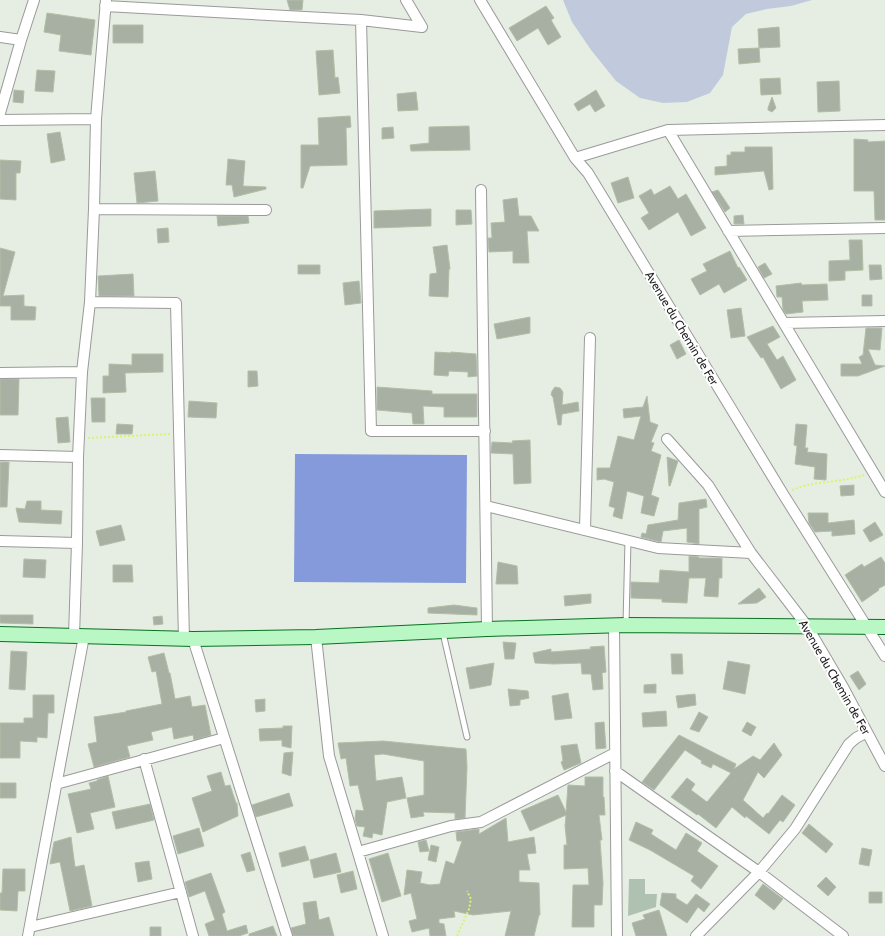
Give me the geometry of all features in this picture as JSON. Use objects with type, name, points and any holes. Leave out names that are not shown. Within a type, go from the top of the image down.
[{"type":"street","points":[[0,114],[34,0]]},
{"type":"street","points":[[181,892],[29,931],[56,784],[79,636],[78,457],[82,372],[90,302],[96,119],[106,3],[361,20],[422,26],[406,0]]},
{"type":"street","name":"Avenue du Chemin de Fer","points":[[480,0],[575,158],[588,173],[783,494],[885,656]]},
{"type":"street","points":[[361,20],[371,431],[485,431]]},
{"type":"street","points":[[0,37],[21,40]]},
{"type":"street","points":[[0,120],[96,119]]},
{"type":"street","points":[[575,158],[668,130],[885,125]]},
{"type":"street","points":[[668,130],[885,492]]},
{"type":"street","points":[[481,190],[488,629]]},
{"type":"street","points":[[94,209],[266,210]]},
{"type":"street","points":[[728,231],[885,228]]},
{"type":"street","points":[[90,302],[176,303],[179,434],[188,639],[224,738],[287,936]]},
{"type":"street","points":[[784,323],[885,321]]},
{"type":"street","points":[[585,530],[590,338]]},
{"type":"street","points":[[0,373],[82,372]]},
{"type":"street","name":"Avenue du Chemin de Fer","points":[[666,439],[708,485],[751,553],[807,626],[843,686],[885,766]]},
{"type":"street","points":[[0,455],[78,457]]},
{"type":"street","points":[[486,506],[658,548],[751,553]]},
{"type":"street","points":[[0,541],[78,542]]},
{"type":"street","points":[[0,634],[188,639],[316,637],[488,629],[620,625],[885,627]]},
{"type":"street","points":[[617,936],[615,753],[620,625]]},
{"type":"street","points":[[316,637],[329,756],[384,936]]},
{"type":"street","points":[[696,936],[759,872],[795,829],[849,744],[867,732]]},
{"type":"street","points":[[56,784],[224,738]]},
{"type":"street","points":[[358,852],[451,826],[481,822],[615,753]]},
{"type":"street","points":[[144,759],[193,936]]},
{"type":"street","points":[[615,771],[759,872],[843,936]]},
{"type":"lane","points":[[620,625],[628,540]]},
{"type":"lane","points":[[443,631],[467,737]]},
{"type":"path","points":[[79,438],[179,434]]},
{"type":"path","points":[[783,494],[809,484],[853,479],[873,472]]},
{"type":"path","points":[[457,936],[469,909],[471,899],[467,891]]},
{"type":"shaded area","points":[[563,0],[812,0],[791,6],[767,9],[746,14],[732,27],[723,75],[710,93],[687,102],[663,103],[640,98],[616,81],[591,50],[572,22]]},
{"type":"shaded area","points":[[295,454],[467,455],[466,583],[294,582]]},
{"type":"shaded area","points":[[629,879],[645,879],[645,894],[657,894],[656,907],[628,916]]},
{"type":"building","points":[[287,0],[303,0],[302,10],[290,10]]},
{"type":"building","points":[[546,6],[554,18],[551,20],[561,37],[548,45],[538,28],[517,41],[509,28]]},
{"type":"building","points":[[47,13],[95,20],[91,55],[59,51],[61,35],[44,32]]},
{"type":"building","points":[[113,25],[143,25],[143,43],[113,43]]},
{"type":"building","points":[[779,27],[780,47],[759,48],[758,29]]},
{"type":"building","points":[[759,48],[760,62],[739,64],[738,49]]},
{"type":"building","points":[[333,50],[335,78],[338,77],[340,93],[319,95],[316,51]]},
{"type":"building","points":[[37,70],[55,71],[53,92],[35,91]]},
{"type":"building","points":[[780,78],[781,94],[761,95],[760,79]]},
{"type":"building","points":[[839,81],[840,111],[818,112],[817,82]]},
{"type":"building","points":[[14,90],[24,91],[23,103],[13,102]]},
{"type":"building","points":[[596,90],[605,106],[595,112],[590,104],[578,111],[574,104]]},
{"type":"building","points":[[416,92],[418,110],[398,111],[397,94]]},
{"type":"building","points":[[772,97],[776,108],[772,112],[768,110],[768,108]]},
{"type":"building","points":[[350,116],[351,127],[346,128],[347,165],[310,166],[303,188],[301,188],[301,145],[319,145],[318,118]]},
{"type":"building","points":[[469,126],[470,150],[411,151],[410,145],[429,143],[429,127]]},
{"type":"building","points":[[393,127],[394,138],[382,139],[382,128]]},
{"type":"building","points":[[60,132],[65,160],[51,163],[47,134]]},
{"type":"building","points":[[854,139],[868,140],[868,142],[885,141],[885,220],[875,220],[874,191],[854,191]]},
{"type":"building","points":[[745,147],[772,147],[773,189],[769,190],[764,171],[715,175],[715,167],[727,166],[727,155],[731,155],[731,152],[745,152]]},
{"type":"building","points":[[228,159],[245,161],[243,186],[266,187],[266,189],[234,197],[232,185],[226,185]]},
{"type":"building","points":[[0,160],[21,161],[20,173],[16,173],[16,200],[0,199]]},
{"type":"building","points":[[155,171],[158,201],[137,203],[134,173]]},
{"type":"building","points":[[628,177],[634,198],[618,203],[611,183]]},
{"type":"building","points":[[670,186],[678,199],[686,194],[706,228],[691,236],[678,212],[649,230],[641,218],[649,213],[639,196],[651,189],[654,195]]},
{"type":"building","points":[[718,190],[730,208],[725,212],[712,192]]},
{"type":"building","points":[[517,198],[519,216],[531,216],[539,231],[527,231],[529,263],[513,263],[513,251],[489,252],[488,238],[492,238],[491,223],[505,222],[503,200]]},
{"type":"building","points":[[431,209],[431,226],[374,228],[374,211]]},
{"type":"building","points":[[456,210],[471,210],[472,224],[456,225]]},
{"type":"building","points":[[743,215],[744,224],[734,224],[734,216]]},
{"type":"building","points":[[217,216],[248,216],[249,223],[218,226]]},
{"type":"building","points":[[168,228],[169,242],[158,243],[157,229]]},
{"type":"building","points":[[849,240],[862,240],[863,270],[845,271],[845,280],[829,281],[829,261],[850,260]]},
{"type":"building","points":[[447,245],[450,269],[448,297],[429,296],[430,274],[437,273],[433,247]]},
{"type":"building","points":[[0,248],[15,252],[3,296],[24,295],[24,306],[36,307],[35,320],[11,320],[11,306],[0,306]]},
{"type":"building","points":[[730,251],[738,268],[739,267],[747,280],[724,293],[719,284],[700,295],[691,279],[707,271],[703,264]]},
{"type":"building","points":[[765,263],[772,274],[764,278],[758,267]]},
{"type":"building","points":[[298,265],[320,265],[320,274],[298,274]]},
{"type":"building","points":[[869,265],[881,265],[882,279],[870,280]]},
{"type":"building","points":[[133,274],[134,296],[99,296],[98,276]]},
{"type":"building","points":[[359,281],[361,303],[345,305],[343,283]]},
{"type":"building","points":[[801,283],[802,285],[827,284],[828,300],[802,301],[803,312],[786,314],[783,310],[782,297],[777,297],[776,286]]},
{"type":"building","points":[[862,295],[872,295],[872,306],[862,306]]},
{"type":"building","points":[[741,308],[745,336],[731,338],[727,310]]},
{"type":"building","points":[[530,317],[530,333],[497,339],[494,324]]},
{"type":"building","points":[[773,326],[780,337],[767,344],[777,360],[783,356],[796,380],[781,389],[763,357],[761,358],[747,337]]},
{"type":"building","points":[[866,328],[882,328],[880,350],[868,349],[875,365],[885,366],[858,376],[841,376],[841,364],[862,364],[859,357],[863,355]]},
{"type":"building","points":[[679,340],[686,354],[677,359],[670,345]]},
{"type":"building","points":[[435,352],[476,354],[477,376],[468,377],[468,372],[449,371],[448,376],[434,375]]},
{"type":"building","points":[[132,354],[163,354],[163,372],[125,373],[126,392],[103,393],[103,376],[109,376],[109,364],[132,365]]},
{"type":"building","points":[[248,371],[257,371],[258,386],[248,387]]},
{"type":"building","points":[[0,379],[19,379],[18,415],[0,415]]},
{"type":"building","points":[[377,387],[432,391],[432,394],[477,394],[477,417],[444,417],[444,407],[423,406],[424,424],[413,424],[412,413],[377,410]]},
{"type":"building","points":[[555,387],[560,388],[563,392],[562,405],[578,402],[579,411],[562,414],[561,425],[558,425],[553,397],[551,395]]},
{"type":"building","points":[[647,396],[650,422],[658,425],[651,442],[654,443],[651,451],[661,455],[651,495],[659,498],[654,516],[641,513],[644,496],[627,491],[622,519],[613,516],[615,508],[609,506],[614,482],[604,479],[597,480],[597,468],[610,468],[618,436],[634,440],[641,416],[624,418],[623,409],[643,407]]},
{"type":"building","points":[[91,398],[105,398],[105,422],[92,422]]},
{"type":"building","points":[[189,401],[217,403],[216,418],[188,417]]},
{"type":"building","points":[[68,417],[70,442],[58,443],[56,418]]},
{"type":"building","points":[[117,424],[133,425],[132,434],[116,434]]},
{"type":"building","points":[[796,424],[807,425],[805,448],[808,448],[807,452],[827,454],[826,480],[814,479],[815,467],[795,464],[797,446],[794,445]]},
{"type":"building","points":[[530,440],[531,483],[514,484],[513,454],[491,453],[492,442],[513,443],[512,441]]},
{"type":"building","points":[[667,457],[678,461],[670,486],[669,486]]},
{"type":"building","points":[[0,462],[9,462],[7,507],[0,507]]},
{"type":"building","points":[[854,485],[854,495],[841,496],[840,486]]},
{"type":"building","points":[[706,499],[707,507],[699,509],[699,544],[687,542],[687,528],[663,531],[661,542],[641,537],[642,533],[646,534],[648,525],[678,520],[679,503]]},
{"type":"building","points":[[27,501],[41,501],[41,510],[62,511],[61,524],[19,522],[16,508],[25,509]]},
{"type":"building","points":[[808,513],[828,513],[828,523],[854,520],[855,534],[832,536],[832,531],[815,532],[809,523]]},
{"type":"building","points":[[875,522],[883,535],[870,542],[863,530]]},
{"type":"building","points":[[121,525],[125,540],[100,546],[96,531]]},
{"type":"building","points":[[689,556],[699,558],[722,558],[722,578],[719,578],[718,597],[704,596],[706,578],[689,578],[687,603],[662,602],[662,599],[631,598],[631,582],[659,583],[660,570],[689,572]]},
{"type":"building","points":[[881,557],[885,563],[885,585],[862,602],[845,575],[862,564],[864,567]]},
{"type":"building","points":[[24,559],[46,560],[45,578],[23,577]]},
{"type":"building","points":[[498,562],[517,566],[518,584],[496,584]]},
{"type":"building","points":[[113,565],[132,565],[133,582],[113,582]]},
{"type":"building","points":[[759,588],[766,597],[757,603],[738,604]]},
{"type":"building","points":[[591,594],[591,603],[565,606],[564,596]]},
{"type":"building","points":[[454,605],[477,608],[477,615],[428,613],[428,608]]},
{"type":"building","points":[[0,615],[33,615],[33,624],[0,623]]},
{"type":"building","points":[[162,616],[163,624],[154,625],[153,617]]},
{"type":"building","points":[[503,642],[516,643],[514,659],[505,659]]},
{"type":"building","points":[[604,646],[606,672],[602,673],[603,689],[593,690],[591,674],[582,674],[581,663],[535,663],[533,653],[551,649],[551,652],[591,649],[590,647]]},
{"type":"building","points":[[11,651],[27,652],[25,690],[9,689]]},
{"type":"building","points":[[164,653],[175,699],[190,696],[192,707],[205,705],[211,735],[194,740],[193,735],[174,739],[172,727],[151,732],[153,740],[127,746],[130,757],[94,767],[88,744],[97,742],[94,717],[162,704],[156,671],[152,672],[148,657]]},
{"type":"building","points":[[671,654],[682,654],[683,674],[672,674]]},
{"type":"building","points":[[728,661],[750,665],[745,694],[723,689]]},
{"type":"building","points":[[494,663],[491,685],[470,689],[466,668]]},
{"type":"building","points":[[858,671],[866,684],[859,690],[850,676]]},
{"type":"building","points":[[656,684],[656,693],[644,693],[644,685]]},
{"type":"building","points":[[508,689],[528,691],[529,698],[520,700],[520,705],[510,706]]},
{"type":"building","points":[[568,693],[572,718],[555,720],[552,696]]},
{"type":"building","points":[[695,694],[696,705],[678,708],[676,696]]},
{"type":"building","points":[[33,695],[54,695],[54,713],[48,713],[47,738],[37,737],[37,742],[20,741],[20,758],[0,758],[0,723],[24,723],[24,718],[33,718]]},
{"type":"building","points":[[265,699],[265,711],[256,712],[255,700]]},
{"type":"building","points":[[666,711],[667,726],[643,727],[642,713]]},
{"type":"building","points":[[699,712],[708,717],[699,732],[690,729]]},
{"type":"building","points":[[604,722],[606,748],[596,749],[595,723]]},
{"type":"building","points":[[747,722],[756,727],[751,736],[742,731]]},
{"type":"building","points":[[283,726],[292,726],[291,748],[282,746],[282,740],[260,741],[259,729],[283,728]]},
{"type":"building","points":[[679,735],[736,764],[734,769],[753,756],[760,760],[774,743],[782,755],[764,778],[758,772],[743,800],[763,818],[767,813],[768,814],[782,795],[795,805],[783,822],[780,820],[769,834],[746,816],[745,818],[732,807],[716,828],[698,814],[697,815],[671,797],[687,778],[695,784],[691,790],[707,802],[731,773],[713,764],[711,768],[701,763],[702,761],[685,750],[654,790],[642,782]]},
{"type":"building","points":[[383,741],[466,749],[467,767],[465,818],[455,819],[455,813],[423,812],[424,816],[411,818],[407,798],[424,795],[424,761],[383,754],[374,755],[376,781],[402,777],[406,798],[387,802],[382,835],[373,833],[372,838],[363,836],[365,827],[357,826],[355,819],[356,810],[364,811],[358,785],[350,786],[346,758],[341,759],[338,743]]},
{"type":"building","points":[[577,744],[581,763],[564,770],[561,762],[563,761],[561,746]]},
{"type":"building","points":[[293,752],[291,776],[282,773],[284,753]]},
{"type":"building","points":[[221,772],[225,786],[230,785],[237,803],[238,816],[203,832],[192,798],[212,791],[207,776]]},
{"type":"building","points":[[108,776],[115,807],[90,813],[94,829],[77,833],[68,794],[91,789],[89,783]]},
{"type":"building","points":[[585,777],[603,777],[605,815],[599,815],[602,840],[600,840],[603,883],[602,905],[594,905],[594,927],[572,927],[573,885],[589,885],[588,868],[564,869],[564,845],[567,845],[565,826],[566,815],[530,831],[521,811],[558,795],[566,812],[568,785],[585,786]]},
{"type":"building","points":[[0,783],[16,783],[16,798],[0,798]]},
{"type":"building","points":[[289,793],[293,806],[256,817],[252,805]]},
{"type":"building","points":[[150,804],[154,820],[116,829],[112,812]]},
{"type":"building","points":[[506,818],[508,842],[534,837],[536,853],[527,854],[530,870],[519,870],[519,882],[539,883],[540,915],[534,936],[505,936],[511,911],[473,915],[454,911],[455,917],[439,919],[439,923],[444,924],[446,936],[430,936],[429,928],[412,932],[409,921],[417,919],[411,893],[404,895],[407,870],[422,872],[420,883],[430,885],[440,884],[446,861],[454,864],[462,841],[457,841],[456,832],[479,829],[479,834]]},
{"type":"building","points":[[636,822],[653,830],[651,834],[676,850],[686,833],[702,843],[697,851],[718,866],[701,889],[691,881],[694,876],[650,850],[629,840]]},
{"type":"building","points":[[809,824],[833,844],[826,853],[802,833]]},
{"type":"building","points":[[199,828],[204,846],[178,854],[173,836]]},
{"type":"building","points":[[71,837],[75,867],[84,865],[92,906],[70,911],[60,862],[50,864],[54,842]]},
{"type":"building","points":[[426,840],[429,851],[420,852],[418,842]]},
{"type":"building","points":[[431,845],[439,847],[436,862],[428,860]]},
{"type":"building","points":[[305,846],[309,860],[282,867],[279,853]]},
{"type":"building","points":[[862,848],[872,850],[869,866],[859,864]]},
{"type":"building","points":[[250,852],[255,870],[247,872],[241,855]]},
{"type":"building","points":[[336,853],[341,872],[314,878],[310,860]]},
{"type":"building","points":[[388,853],[401,896],[382,902],[369,859]]},
{"type":"building","points":[[149,861],[152,879],[138,882],[135,863]]},
{"type":"building","points":[[3,869],[25,869],[25,891],[18,891],[17,911],[0,910],[0,893],[2,893]]},
{"type":"building","points":[[353,871],[357,889],[341,893],[337,875]]},
{"type":"building","points":[[211,873],[225,912],[222,914],[227,931],[246,925],[248,933],[239,936],[209,936],[205,924],[215,920],[205,891],[189,897],[185,882]]},
{"type":"building","points":[[826,877],[836,887],[828,896],[817,886]]},
{"type":"building","points":[[763,884],[783,899],[774,910],[755,895]]},
{"type":"building","points":[[869,892],[882,892],[882,903],[869,903]]},
{"type":"building","points":[[662,893],[676,894],[676,898],[687,905],[696,894],[710,904],[704,912],[698,907],[687,923],[660,905]]},
{"type":"building","points":[[316,901],[319,920],[329,917],[334,936],[293,936],[291,928],[306,924],[303,903]]},
{"type":"building","points":[[659,910],[667,936],[636,936],[632,923],[645,919],[643,915]]},
{"type":"building","points":[[273,926],[277,936],[249,936],[249,934]]},
{"type":"building","points":[[150,927],[161,927],[161,936],[150,936]]}]
